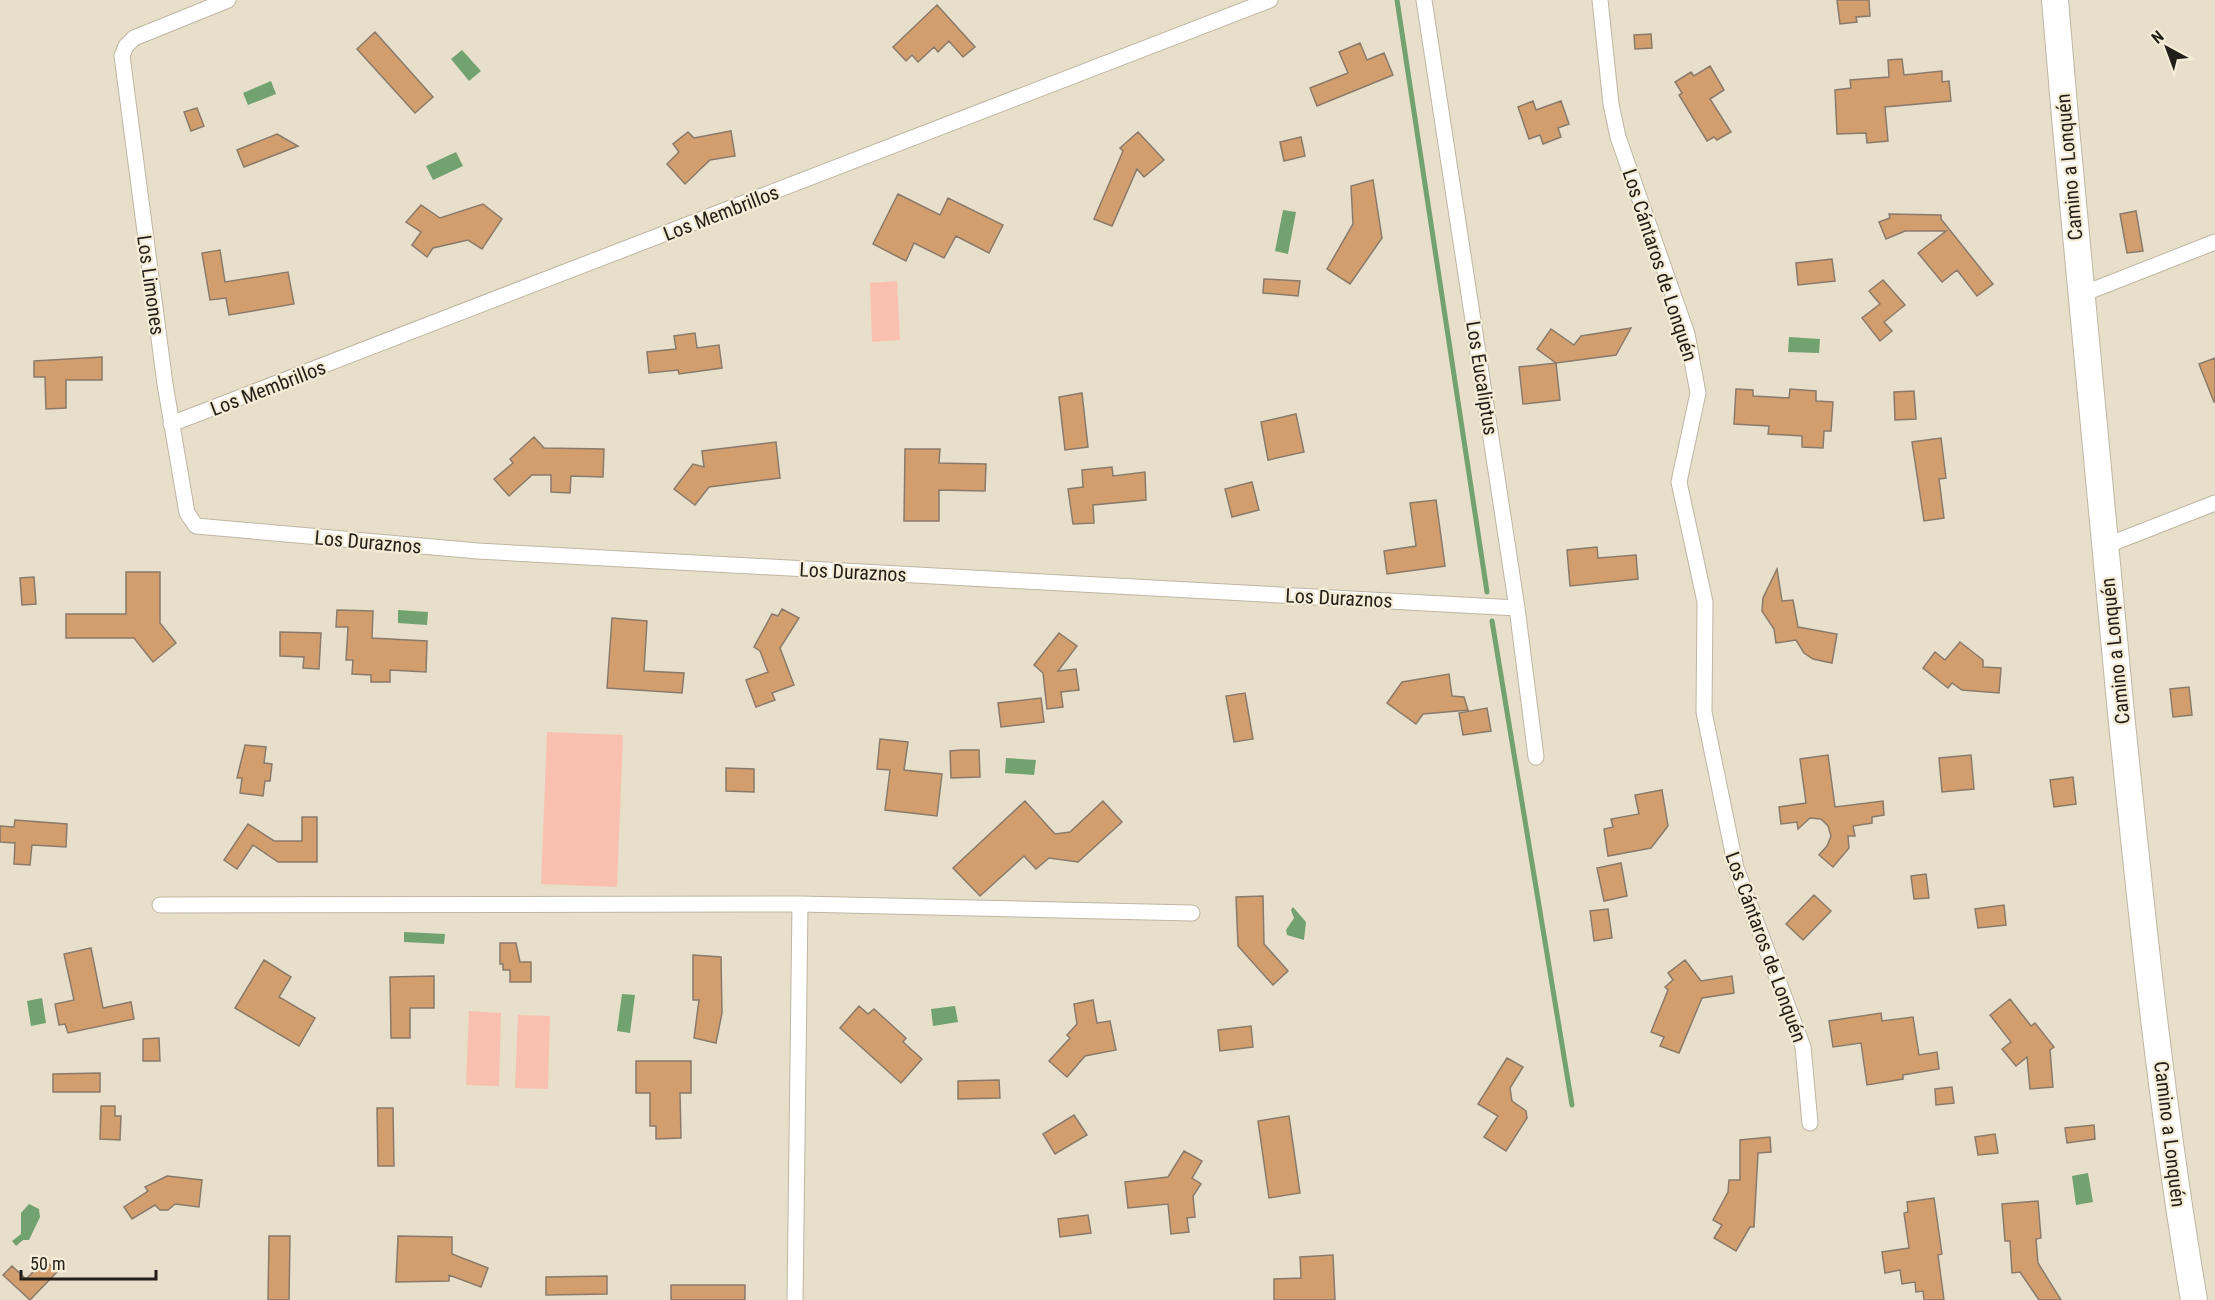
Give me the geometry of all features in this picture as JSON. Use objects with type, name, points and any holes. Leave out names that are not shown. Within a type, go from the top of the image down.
[{"type":"main road","name":"Camino a Lonquén","points":[[2055,0],[2104,546],[2138,868],[2181,1222],[2194,1300]]},
{"type":"street","name":"Los Limones","points":[[192,523],[187,513],[171,424],[122,62],[126,46],[134,38],[228,0]]},
{"type":"street","name":"Los Membrillos","points":[[171,424],[1270,0]]},
{"type":"street","name":"Los Eucaliptus","points":[[1424,0],[1517,608],[1536,758]]},
{"type":"street","name":"Los Cántaros de Lonquén","points":[[1600,0],[1611,104],[1618,137],[1695,363],[1698,393],[1679,482],[1705,602],[1704,712],[1715,772],[1736,868],[1803,1047],[1810,1123]]},
{"type":"street","points":[[2080,295],[2215,242]]},
{"type":"street","points":[[2104,546],[2215,503]]},
{"type":"street","name":"Los Duraznos","points":[[192,523],[202,529],[478,551],[1517,608]]},
{"type":"street","points":[[160,904],[800,904],[1192,913]]},
{"type":"street","points":[[795,1300],[800,904]]},
{"type":"shaded area","points":[[462,50],[481,71],[469,81],[451,59]]},
{"type":"shaded area","points":[[271,81],[276,94],[248,105],[243,93]]},
{"type":"shaded area","points":[[456,152],[463,166],[433,180],[426,166]]},
{"type":"shaded area","points":[[1283,210],[1296,212],[1288,254],[1275,251]]},
{"type":"shaded area","points":[[897,281],[900,340],[872,342],[870,283]]},
{"type":"shaded area","points":[[1789,337],[1820,339],[1819,353],[1788,352]]},
{"type":"shaded area","points":[[398,610],[428,612],[427,625],[398,623]]},
{"type":"shaded area","points":[[547,732],[623,735],[617,887],[541,884]]},
{"type":"shaded area","points":[[1006,758],[1036,760],[1034,775],[1005,773]]},
{"type":"shaded area","points":[[1293,907],[1306,922],[1304,940],[1287,935],[1286,930],[1294,918],[1291,910]]},
{"type":"shaded area","points":[[404,932],[445,934],[444,944],[404,942]]},
{"type":"shaded area","points":[[622,994],[635,995],[630,1033],[617,1031]]},
{"type":"shaded area","points":[[42,998],[46,1023],[31,1026],[27,1001]]},
{"type":"shaded area","points":[[955,1006],[958,1022],[933,1026],[931,1009]]},
{"type":"shaded area","points":[[469,1011],[501,1013],[499,1086],[466,1085]]},
{"type":"shaded area","points":[[518,1015],[550,1016],[548,1089],[515,1088]]},
{"type":"shaded area","points":[[2088,1173],[2093,1202],[2076,1205],[2072,1176]]},
{"type":"shaded area","points":[[29,1204],[39,1209],[40,1217],[29,1240],[23,1240],[16,1246],[12,1241],[21,1234],[21,1213]]},
{"type":"building","points":[[1837,0],[1869,0],[1870,16],[1856,17],[1857,22],[1840,24]]},
{"type":"building","points":[[937,5],[975,47],[963,57],[949,41],[938,52],[934,47],[918,62],[912,55],[906,61],[893,47]]},
{"type":"building","points":[[375,32],[433,97],[415,113],[357,49]]},
{"type":"building","points":[[1651,34],[1652,48],[1635,49],[1634,35]]},
{"type":"building","points":[[1360,43],[1367,60],[1384,53],[1393,75],[1317,106],[1310,88],[1348,73],[1339,52]]},
{"type":"building","points":[[1902,59],[1904,75],[1942,71],[1942,82],[1949,81],[1951,101],[1885,107],[1888,141],[1867,143],[1866,133],[1837,134],[1835,90],[1851,88],[1850,80],[1889,77],[1888,60]]},
{"type":"building","points":[[1710,66],[1724,90],[1710,99],[1731,132],[1717,140],[1714,137],[1707,141],[1679,95],[1682,93],[1675,82],[1691,72],[1694,76]]},
{"type":"building","points":[[1533,101],[1536,110],[1561,101],[1569,124],[1558,128],[1561,137],[1543,144],[1540,135],[1529,139],[1518,107]]},
{"type":"building","points":[[197,108],[204,126],[191,131],[184,112]]},
{"type":"building","points":[[731,131],[735,156],[710,160],[685,184],[667,164],[679,152],[673,144],[688,132],[694,138]]},
{"type":"building","points":[[1138,132],[1164,160],[1144,177],[1137,169],[1112,226],[1094,219],[1123,151],[1120,148]]},
{"type":"building","points":[[277,134],[298,146],[244,167],[237,150]]},
{"type":"building","points":[[1301,137],[1305,156],[1284,161],[1280,142]]},
{"type":"building","points":[[1373,180],[1382,238],[1350,284],[1327,269],[1353,224],[1351,186]]},
{"type":"building","points":[[898,194],[940,215],[948,198],[1003,225],[989,253],[956,236],[944,258],[914,243],[906,261],[873,244]]},
{"type":"building","points":[[483,204],[502,219],[482,249],[468,240],[433,248],[427,257],[412,245],[421,232],[406,222],[421,205],[440,218]]},
{"type":"building","points":[[2136,211],[2143,251],[2127,253],[2120,214]]},
{"type":"building","points":[[1889,214],[1941,215],[1941,219],[1993,284],[1977,296],[1957,270],[1942,282],[1918,253],[1946,231],[1905,231],[1886,239],[1879,222],[1890,218]]},
{"type":"building","points":[[220,250],[225,282],[288,272],[294,304],[229,315],[226,298],[210,300],[202,253]]},
{"type":"building","points":[[1832,259],[1835,281],[1798,285],[1796,263]]},
{"type":"building","points":[[1264,279],[1300,281],[1298,296],[1263,293]]},
{"type":"building","points":[[1883,280],[1905,305],[1884,322],[1892,331],[1880,341],[1862,318],[1880,304],[1869,291]]},
{"type":"building","points":[[1631,328],[1616,355],[1556,363],[1537,349],[1551,329],[1574,345],[1581,336]]},
{"type":"building","points":[[695,333],[697,348],[719,345],[722,368],[679,374],[678,370],[649,373],[647,352],[676,349],[674,336]]},
{"type":"building","points":[[102,357],[102,380],[66,380],[66,408],[46,409],[45,377],[34,377],[34,361]]},
{"type":"building","points":[[2215,358],[2215,402],[2214,402],[2199,364]]},
{"type":"building","points":[[1556,363],[1560,400],[1523,404],[1519,367]]},
{"type":"building","points":[[1736,389],[1753,390],[1753,396],[1789,398],[1790,389],[1816,391],[1816,401],[1833,402],[1831,431],[1824,431],[1823,448],[1802,447],[1802,436],[1768,434],[1769,426],[1734,424]]},
{"type":"building","points":[[1914,391],[1916,419],[1895,420],[1894,392]]},
{"type":"building","points":[[1082,393],[1088,447],[1065,450],[1059,397]]},
{"type":"building","points":[[1296,414],[1304,452],[1268,460],[1261,422]]},
{"type":"building","points":[[534,437],[544,448],[604,449],[603,477],[571,476],[570,493],[551,492],[551,475],[532,475],[509,496],[494,479],[513,463],[510,459]]},
{"type":"building","points":[[1941,438],[1946,478],[1939,479],[1944,518],[1924,521],[1912,442]]},
{"type":"building","points":[[776,442],[780,478],[709,487],[695,505],[674,489],[693,464],[704,467],[702,451]]},
{"type":"building","points":[[905,449],[940,449],[939,463],[986,464],[985,491],[939,490],[939,521],[904,521]]},
{"type":"building","points":[[1112,467],[1113,476],[1145,472],[1146,500],[1093,505],[1094,523],[1073,524],[1068,489],[1083,487],[1082,470]]},
{"type":"building","points":[[1252,482],[1259,510],[1232,517],[1225,489]]},
{"type":"building","points":[[1436,500],[1445,566],[1387,574],[1384,551],[1416,546],[1410,503]]},
{"type":"building","points":[[1597,547],[1598,558],[1636,555],[1638,579],[1570,586],[1567,550]]},
{"type":"building","points":[[1777,569],[1782,601],[1793,600],[1798,627],[1837,634],[1832,663],[1813,659],[1804,653],[1796,640],[1776,643],[1774,629],[1762,611],[1763,598]]},
{"type":"building","points":[[126,572],[160,572],[160,623],[176,643],[153,662],[134,638],[66,638],[66,614],[126,614]]},
{"type":"building","points":[[34,577],[36,604],[22,605],[20,578]]},
{"type":"building","points":[[782,609],[799,618],[780,648],[794,685],[772,693],[775,700],[756,707],[746,680],[768,672],[760,651],[754,647],[772,614],[778,616]]},
{"type":"building","points":[[337,610],[373,611],[372,638],[427,641],[426,672],[390,670],[390,682],[371,682],[371,675],[352,674],[353,660],[346,660],[348,627],[336,627]]},
{"type":"building","points":[[612,618],[647,621],[644,671],[684,673],[682,693],[607,688]]},
{"type":"building","points":[[280,632],[321,633],[319,669],[303,668],[304,657],[280,656]]},
{"type":"building","points":[[1059,633],[1077,646],[1058,671],[1076,669],[1079,690],[1061,692],[1063,707],[1047,709],[1043,673],[1034,665]]},
{"type":"building","points":[[1960,642],[1983,660],[1983,667],[2001,668],[1999,693],[1962,690],[1952,683],[1948,688],[1923,668],[1935,652],[1945,660]]},
{"type":"building","points":[[1449,674],[1452,696],[1464,697],[1468,710],[1423,714],[1416,724],[1387,703],[1402,682]]},
{"type":"building","points":[[2189,687],[2192,715],[2173,717],[2170,689]]},
{"type":"building","points":[[1245,693],[1253,739],[1234,742],[1226,696]]},
{"type":"building","points":[[1041,698],[1044,722],[1001,727],[998,703]]},
{"type":"building","points":[[1487,708],[1491,731],[1463,735],[1459,713]]},
{"type":"building","points":[[880,739],[908,742],[904,770],[942,774],[937,816],[885,810],[890,770],[877,769]]},
{"type":"building","points":[[245,745],[266,747],[264,763],[272,764],[270,781],[265,781],[263,796],[240,793],[242,778],[237,778]]},
{"type":"building","points":[[979,750],[980,777],[951,778],[950,751]]},
{"type":"building","points":[[1828,755],[1835,807],[1883,801],[1884,815],[1872,817],[1872,823],[1853,826],[1855,836],[1848,836],[1849,848],[1833,867],[1819,855],[1827,846],[1831,836],[1828,826],[1821,819],[1810,818],[1798,829],[1797,822],[1781,824],[1779,807],[1806,803],[1800,759]]},
{"type":"building","points":[[1971,755],[1974,789],[1942,792],[1939,758]]},
{"type":"building","points":[[726,768],[754,769],[754,792],[726,791]]},
{"type":"building","points":[[2073,777],[2076,804],[2054,807],[2050,780]]},
{"type":"building","points":[[1662,790],[1668,826],[1651,848],[1608,856],[1604,829],[1613,827],[1611,819],[1639,814],[1635,795]]},
{"type":"building","points":[[1025,801],[1055,834],[1070,832],[1103,801],[1122,822],[1078,862],[1049,858],[1036,869],[1024,856],[980,896],[953,868]]},
{"type":"building","points":[[302,817],[317,817],[317,862],[278,862],[253,845],[237,869],[224,860],[248,824],[274,841],[302,841]]},
{"type":"building","points":[[15,820],[67,824],[66,847],[32,845],[30,865],[14,864],[15,843],[0,842],[0,826],[14,827]]},
{"type":"building","points":[[1621,863],[1627,896],[1604,901],[1597,868]]},
{"type":"building","points":[[1926,874],[1929,898],[1914,899],[1911,876]]},
{"type":"building","points":[[1814,895],[1831,911],[1803,940],[1786,924]]},
{"type":"building","points":[[1263,896],[1264,944],[1288,971],[1273,985],[1238,946],[1236,897]]},
{"type":"building","points":[[2004,905],[2006,925],[1978,928],[1975,909]]},
{"type":"building","points":[[1608,909],[1612,938],[1594,941],[1590,911]]},
{"type":"building","points":[[500,943],[516,943],[520,962],[531,962],[531,982],[510,982],[510,970],[503,970],[503,964],[500,964]]},
{"type":"building","points":[[91,948],[103,1008],[131,1002],[134,1019],[68,1033],[65,1024],[59,1025],[55,1004],[74,1000],[64,954]]},
{"type":"building","points":[[693,955],[721,957],[722,1013],[716,1043],[694,1038],[699,1000],[693,1000]]},
{"type":"building","points":[[264,960],[291,977],[279,997],[315,1018],[299,1046],[235,1008]]},
{"type":"building","points":[[1685,960],[1701,981],[1732,976],[1734,993],[1702,998],[1679,1053],[1660,1046],[1664,1037],[1651,1032],[1668,990],[1665,987],[1673,980],[1668,973]]},
{"type":"building","points":[[434,976],[434,1008],[410,1008],[410,1038],[391,1038],[390,977]]},
{"type":"building","points":[[2010,999],[2031,1026],[2035,1023],[2054,1047],[2050,1050],[2053,1087],[2030,1089],[2027,1057],[2016,1066],[2002,1049],[2011,1042],[1990,1015]]},
{"type":"building","points":[[1093,1000],[1097,1023],[1110,1021],[1116,1050],[1085,1056],[1067,1077],[1049,1061],[1070,1038],[1067,1035],[1077,1024],[1074,1004]]},
{"type":"building","points":[[859,1006],[868,1014],[874,1009],[906,1038],[903,1042],[922,1059],[901,1083],[840,1028]]},
{"type":"building","points":[[1881,1013],[1882,1021],[1913,1017],[1919,1055],[1937,1052],[1939,1069],[1903,1075],[1903,1079],[1867,1085],[1861,1043],[1833,1047],[1829,1021]]},
{"type":"building","points":[[1251,1026],[1253,1047],[1220,1051],[1218,1030]]},
{"type":"building","points":[[159,1038],[160,1061],[143,1061],[143,1039]]},
{"type":"building","points":[[1507,1058],[1523,1067],[1510,1088],[1512,1101],[1526,1111],[1527,1118],[1506,1151],[1484,1137],[1498,1116],[1478,1104]]},
{"type":"building","points":[[636,1061],[691,1061],[691,1093],[680,1093],[681,1138],[656,1139],[656,1126],[650,1126],[650,1093],[636,1093]]},
{"type":"building","points":[[100,1073],[100,1092],[53,1092],[53,1074]]},
{"type":"building","points":[[999,1080],[1000,1098],[958,1099],[958,1081]]},
{"type":"building","points":[[1952,1087],[1954,1103],[1936,1105],[1935,1089]]},
{"type":"building","points":[[101,1106],[115,1106],[115,1116],[121,1116],[120,1140],[100,1139]]},
{"type":"building","points":[[377,1108],[393,1108],[394,1166],[378,1166]]},
{"type":"building","points":[[1074,1115],[1087,1135],[1055,1154],[1043,1134]]},
{"type":"building","points":[[1289,1116],[1300,1193],[1269,1198],[1258,1121]]},
{"type":"building","points":[[2094,1125],[2095,1139],[2067,1143],[2065,1128]]},
{"type":"building","points":[[1995,1134],[1998,1153],[1978,1155],[1975,1137]]},
{"type":"building","points":[[1770,1137],[1771,1152],[1758,1153],[1754,1227],[1750,1227],[1736,1251],[1714,1238],[1722,1225],[1713,1220],[1728,1192],[1729,1180],[1740,1180],[1740,1140]]},
{"type":"building","points":[[1184,1151],[1202,1161],[1192,1178],[1201,1184],[1193,1196],[1195,1217],[1187,1218],[1189,1232],[1171,1234],[1168,1204],[1128,1208],[1125,1182],[1168,1177]]},
{"type":"building","points":[[167,1176],[202,1180],[199,1207],[175,1204],[168,1210],[160,1210],[155,1205],[132,1219],[124,1207],[148,1191],[145,1187]]},
{"type":"building","points":[[1934,1198],[1942,1254],[1938,1255],[1944,1300],[1924,1300],[1923,1291],[1916,1292],[1915,1282],[1902,1284],[1900,1270],[1885,1273],[1882,1252],[1909,1248],[1904,1213],[1908,1212],[1907,1202]]},
{"type":"building","points":[[2038,1201],[2041,1238],[2036,1239],[2038,1263],[2061,1300],[2039,1300],[2020,1272],[2012,1273],[2010,1241],[2005,1241],[2002,1204]]},
{"type":"building","points":[[1088,1215],[1091,1233],[1060,1237],[1058,1219]]},
{"type":"building","points":[[269,1236],[290,1236],[289,1300],[268,1300]]},
{"type":"building","points":[[398,1236],[452,1237],[452,1254],[488,1268],[481,1287],[449,1275],[449,1281],[396,1282]]},
{"type":"building","points":[[1333,1255],[1335,1300],[1274,1300],[1274,1279],[1301,1278],[1300,1257]]},
{"type":"building","points":[[45,1260],[57,1272],[30,1300],[3,1275],[12,1266],[26,1279]]},
{"type":"building","points":[[607,1276],[607,1294],[546,1295],[546,1277]]},
{"type":"building","points":[[671,1285],[745,1285],[745,1300],[671,1300]]},
{"type":"waterway","points":[[1397,0],[1487,592]]},
{"type":"waterway","points":[[1492,621],[1572,1105]]}]
